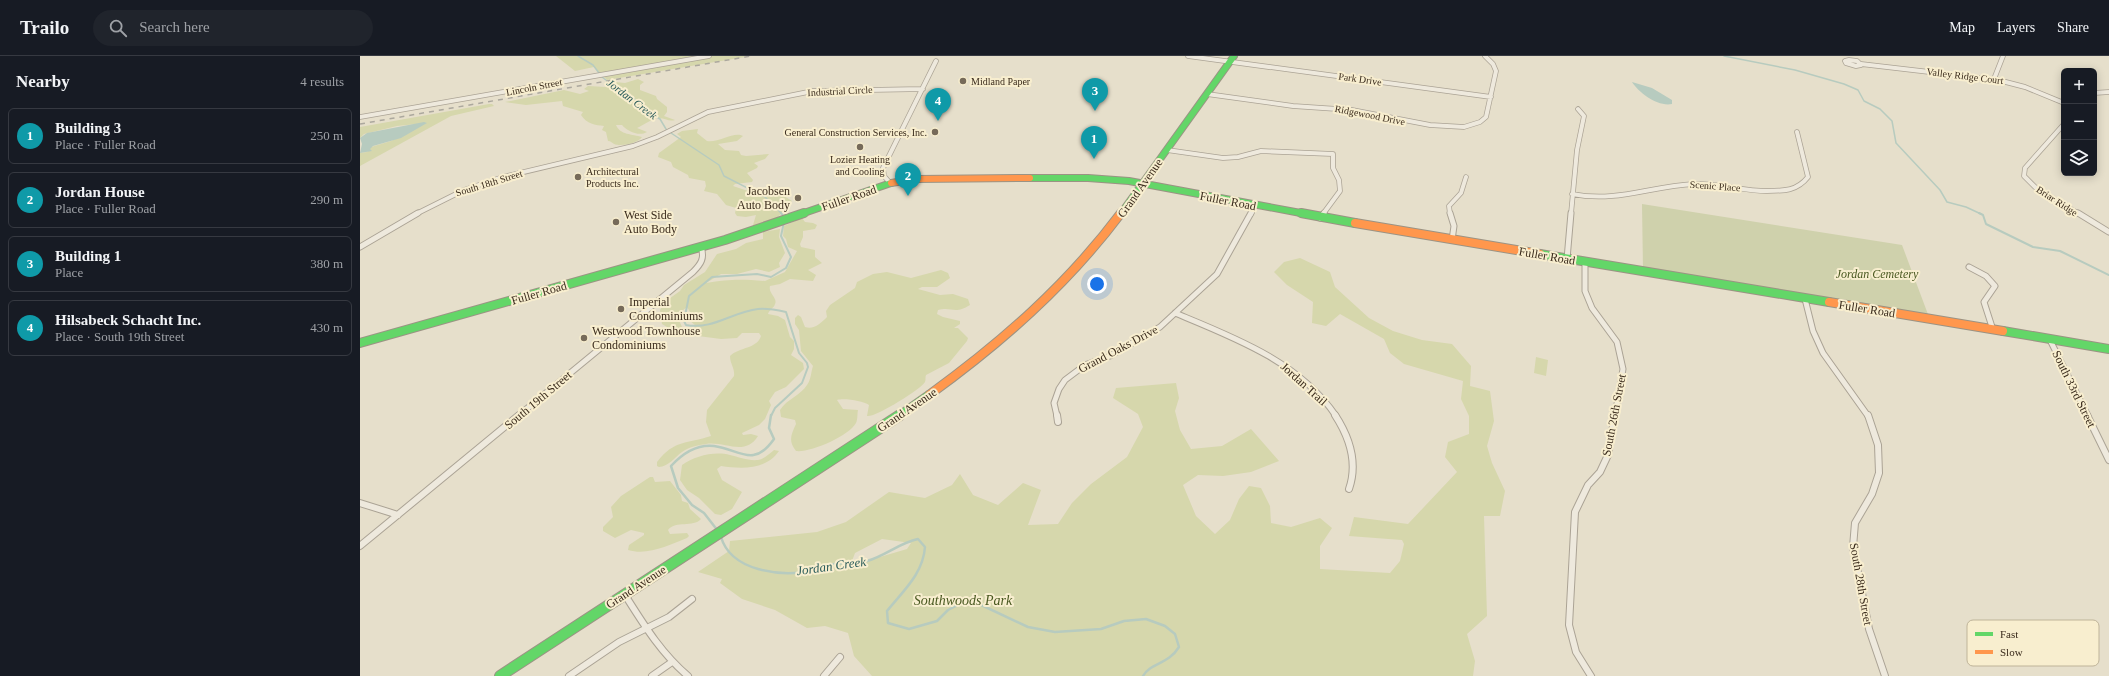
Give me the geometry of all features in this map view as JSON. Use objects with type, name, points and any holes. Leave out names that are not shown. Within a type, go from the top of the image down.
[{"type":"street","name":"Lincoln Street","points":[[360,118],[593,75],[709,56]]},
{"type":"street","name":"Park Drive","points":[[1188,56],[1232,59],[1490,96]]},
{"type":"street","name":"Ridgewood Drive","points":[[1207,94],[1293,106],[1352,110],[1403,121],[1442,127],[1464,127],[1480,122],[1486,117],[1496,71],[1493,64],[1485,56]]},
{"type":"street","points":[[1994,79],[2003,56]]},
{"type":"street","name":"Grand Avenue","points":[[500,676],[928,397],[1008,336],[1051,297],[1084,264],[1108,234],[1232,59]]},
{"type":"street","points":[[890,183],[884,176],[883,168],[936,61]]},
{"type":"street","name":"Valley Ridge Court","points":[[1861,64],[1994,79],[2025,87],[2061,102]]},
{"type":"street","name":"Industrial Circle","points":[[605,153],[641,143],[695,117],[735,106],[826,90],[923,89]]},
{"type":"street","points":[[2097,94],[2109,92]]},
{"type":"street","points":[[1567,259],[1577,150],[1584,116],[1578,109]]},
{"type":"street","name":"Briar Ridge","points":[[2061,127],[2025,168],[2024,176],[2035,187],[2109,232]]},
{"type":"street","name":"Scenic Place","points":[[1572,194],[1606,198],[1669,185],[1689,183],[1724,185],[1771,191],[1795,189],[1802,185],[1808,176],[1797,132]]},
{"type":"street","points":[[1167,150],[1223,158],[1238,157],[1261,151],[1334,154],[1333,168],[1339,180],[1340,191],[1320,218]]},
{"type":"street","name":"South 18th Street","points":[[360,247],[434,203],[469,188],[503,177],[605,153]]},
{"type":"street","points":[[1452,240],[1454,226],[1450,217],[1448,206],[1461,193],[1466,177]]},
{"type":"street","name":"Fuller Road","points":[[360,343],[701,247],[773,224],[890,183],[916,179],[1088,178],[1116,179],[1320,218],[2109,350]]},
{"type":"street","name":"Grand Oaks Drive","points":[[1058,422],[1054,414],[1055,398],[1058,389],[1069,375],[1085,365],[1110,356],[1160,327],[1217,274],[1255,206]]},
{"type":"street","name":"South 19th Street","points":[[360,546],[696,269],[704,256],[701,247]]},
{"type":"street","name":"South 26th Street","points":[[1585,262],[1584,284],[1586,296],[1592,308],[1617,342],[1623,369],[1608,456],[1600,472],[1588,486],[1576,512],[1569,625],[1572,641],[1582,663],[1591,676]]},
{"type":"street","points":[[1969,267],[1986,276],[1995,286],[1984,302],[1993,330]]},
{"type":"street","name":"South 28th Street","points":[[1805,299],[1814,336],[1819,347],[1827,361],[1860,401],[1868,415],[1878,444],[1879,472],[1876,486],[1855,525],[1853,546],[1872,642],[1885,676]]},
{"type":"street","name":"Jordan Trail","points":[[1175,313],[1207,326],[1282,363],[1325,400],[1337,418],[1353,454],[1354,475],[1349,489]]},
{"type":"street","name":"South 33rd Street","points":[[2050,340],[2109,460]]},
{"type":"street","points":[[360,503],[398,515]]},
{"type":"street","points":[[625,595],[645,628],[672,662],[688,676]]},
{"type":"street","points":[[569,676],[619,642],[668,617],[692,599]]},
{"type":"street","points":[[824,676],[840,657]]},
{"type":"street","points":[[652,676],[672,662]]},
{"type":"green space","points":[[556,56],[751,56],[607,80],[594,67],[575,71]]},
{"type":"green space","points":[[638,79],[644,82],[640,85],[640,90],[656,96],[657,99],[667,107],[667,112],[664,116],[675,120],[671,121],[659,118],[653,120],[637,128],[647,132],[640,134],[630,131],[622,125],[616,125],[620,131],[642,137],[633,143],[625,145],[617,145],[608,141],[606,132],[602,130],[604,126],[589,122],[581,115],[583,112],[563,106],[562,101],[526,105],[505,102],[564,90],[580,94],[589,91],[584,89],[588,86],[606,87],[615,82],[625,83]]},
{"type":"green space","points":[[489,104],[494,106],[451,116],[360,166],[360,153],[367,152],[371,147],[391,141],[426,123],[397,126],[364,134],[360,138],[360,127]]},
{"type":"green space","points":[[698,129],[697,133],[707,141],[735,135],[743,136],[737,141],[718,144],[725,150],[739,151],[741,155],[746,156],[769,154],[765,159],[754,163],[758,166],[757,168],[747,173],[753,180],[752,182],[735,184],[733,186],[757,194],[784,196],[792,201],[789,204],[781,206],[784,210],[782,213],[766,224],[753,225],[756,215],[746,217],[737,216],[735,213],[736,208],[726,205],[717,194],[704,191],[706,186],[705,181],[689,178],[688,175],[673,167],[671,162],[658,157],[659,153],[681,137],[677,134],[682,131]]},
{"type":"green space","name":"Jordan Cemetery","points":[[1642,204],[1902,245],[1929,317],[1643,270]]},
{"type":"green space","points":[[802,218],[805,222],[817,225],[815,229],[803,231],[803,237],[800,244],[801,247],[815,250],[815,257],[822,263],[808,270],[816,275],[813,281],[790,279],[780,284],[770,286],[770,291],[776,302],[768,314],[778,316],[785,320],[790,337],[794,341],[794,349],[791,355],[803,363],[804,369],[786,387],[775,392],[769,401],[771,405],[765,419],[759,425],[742,433],[743,435],[751,434],[758,436],[747,446],[734,447],[706,444],[697,446],[685,450],[662,467],[657,466],[657,462],[670,449],[682,443],[711,436],[706,422],[707,410],[734,376],[730,356],[738,351],[752,346],[761,336],[759,333],[742,333],[737,338],[721,339],[698,336],[693,330],[695,325],[689,320],[690,312],[687,307],[682,311],[678,318],[682,327],[668,332],[667,327],[662,324],[660,310],[666,301],[680,291],[684,285],[705,272],[717,254],[736,249],[746,243],[763,239],[763,232],[780,229],[779,237],[785,253],[779,263],[780,267],[769,272],[756,269],[737,274],[721,274],[706,283],[736,280],[765,281],[785,272],[797,251],[788,247],[786,239],[783,236],[784,226]]},
{"type":"green space","name":"Southwoods Park","points":[[1300,258],[1330,272],[1335,287],[1369,318],[1393,331],[1422,340],[1452,344],[1471,366],[1470,386],[1490,391],[1494,421],[1487,446],[1492,463],[1505,491],[1500,516],[1484,516],[1487,616],[1467,634],[1475,661],[1473,676],[872,676],[854,656],[848,633],[825,626],[807,628],[775,610],[742,599],[720,583],[722,579],[698,572],[729,551],[730,541],[817,532],[846,522],[889,492],[925,498],[952,485],[960,474],[973,495],[998,505],[1023,483],[1041,490],[1028,525],[1058,524],[1072,503],[1091,484],[1127,457],[1143,427],[1138,414],[1113,398],[1116,388],[1176,383],[1179,398],[1175,411],[1180,430],[1191,449],[1222,446],[1251,429],[1279,461],[1251,472],[1223,476],[1198,475],[1183,485],[1196,516],[1215,534],[1230,520],[1239,499],[1249,486],[1261,488],[1270,506],[1271,523],[1291,527],[1320,518],[1332,528],[1320,546],[1320,569],[1390,573],[1400,561],[1404,544],[1402,540],[1349,536],[1354,517],[1408,524],[1457,472],[1445,457],[1448,442],[1469,434],[1469,416],[1461,399],[1463,381],[1404,364],[1390,353],[1384,339],[1340,314],[1326,326],[1312,323],[1313,302],[1287,285],[1274,272],[1284,262]],"holes":[[[882,539],[911,543],[907,549],[863,562],[852,561],[855,553]]]},
{"type":"green space","points":[[941,270],[948,273],[950,278],[937,287],[922,287],[918,289],[940,295],[953,294],[968,299],[970,305],[965,308],[957,310],[938,310],[937,314],[960,321],[960,324],[954,328],[958,328],[968,338],[967,341],[949,363],[926,375],[925,382],[922,386],[879,413],[867,416],[869,405],[854,400],[837,400],[843,409],[858,410],[857,421],[852,428],[829,443],[802,451],[796,451],[791,441],[796,424],[795,420],[781,417],[780,410],[786,403],[801,392],[808,383],[813,366],[801,351],[799,330],[795,324],[795,318],[798,315],[801,317],[805,327],[808,328],[817,325],[827,317],[826,311],[830,305],[855,288],[857,282],[873,274],[887,272],[911,278]]},
{"type":"green space","points":[[1536,357],[1548,360],[1546,376],[1534,373]]},
{"type":"green space","points":[[774,450],[779,451],[774,457],[760,465],[745,468],[721,466],[717,469],[722,480],[742,492],[732,509],[721,515],[715,514],[699,498],[687,490],[680,480],[682,465],[705,455],[724,454],[758,460]]},
{"type":"green space","points":[[650,477],[653,477],[655,482],[670,481],[681,495],[682,501],[688,503],[690,509],[701,519],[694,523],[675,525],[668,530],[670,534],[687,533],[689,536],[687,538],[651,551],[643,552],[628,550],[629,545],[644,535],[644,533],[631,530],[615,538],[603,531],[603,527],[613,517],[611,507],[621,496]]},
{"type":"shaded area","points":[[1632,82],[1652,88],[1672,100],[1672,104],[1661,103],[1649,98],[1644,95]]},
{"type":"shaded area","points":[[424,122],[427,123],[401,138],[373,146],[370,149],[372,151],[360,153],[362,144],[360,138],[367,133]]},
{"type":"waterway","name":"Jordan Creek","points":[[578,56],[593,65],[602,77],[611,84],[632,97],[647,111],[660,119],[666,129]]},
{"type":"waterway","points":[[1724,56],[1795,70],[1844,84],[1858,90],[1864,101],[1880,109],[1892,121],[1896,143],[1940,190],[1947,202],[1966,207],[1981,214]]},
{"type":"waterway","name":"Jordan Creek","points":[[671,133],[719,165],[724,176],[765,197],[781,213]]},
{"type":"waterway","name":"Jordan Creek","points":[[781,213],[784,217]]},
{"type":"waterway","points":[[1981,214],[1983,215],[1986,224],[2033,247],[2060,251],[2109,275]]},
{"type":"waterway","name":"Jordan Creek","points":[[771,416],[775,408],[802,383],[808,367],[807,363],[799,353],[786,312],[758,309],[740,313],[714,323],[696,326],[686,325],[684,321],[689,296],[712,277],[757,274],[771,277],[786,268],[791,257],[781,236],[784,222]]},
{"type":"waterway","name":"Jordan Creek","points":[[718,531],[704,513],[692,505],[678,488],[671,466],[695,448],[707,446],[723,448],[746,455],[759,453],[774,439],[769,428],[771,415]]},
{"type":"waterway","name":"Jordan Creek","points":[[721,537],[726,548],[735,558],[758,569],[785,573],[799,573],[817,570],[834,564],[863,562],[874,559],[905,543],[918,539],[925,547],[920,566],[906,589],[887,611],[888,623],[909,629],[937,621],[948,610],[962,603],[977,603],[1028,627],[1055,632],[1101,629],[1124,621],[1146,619],[1165,626],[1175,634],[1179,647],[1175,653],[1150,668],[1143,676]]},
{"type":"railway","points":[[360,124],[751,56]]},
{"type":"traffic: fast","points":[[1122,212],[1234,56]]},
{"type":"traffic: fast","points":[[1030,178],[1088,178],[1129,181],[1355,223]]},
{"type":"traffic: fast","points":[[360,343],[725,240],[891,183]]},
{"type":"traffic: fast","points":[[1540,254],[1829,302]]},
{"type":"traffic: fast","points":[[2003,331],[2109,349]]},
{"type":"traffic: fast","points":[[500,676],[885,426],[929,395]]},
{"type":"traffic: slow","points":[[891,183],[917,179],[1030,178]]},
{"type":"traffic: slow","points":[[929,395],[983,355],[1034,312],[1058,289],[1102,239],[1122,212]]},
{"type":"traffic: slow","points":[[1355,223],[1540,254]]},
{"type":"traffic: slow","points":[[1829,302],[2003,331]]},
{"type":"place","name":"Midland Paper","points":[[963,81]]},
{"type":"place","name":"Building 1","points":[[1095,111]]},
{"type":"place","name":"Hilsabeck Schacht Inc.","points":[[938,121]]},
{"type":"place","name":"General Construction Services, Inc.","points":[[935,132]]},
{"type":"place","name":"Lozier Heating and Cooling","points":[[860,147]]},
{"type":"place","name":"Building 3","points":[[1094,159]]},
{"type":"place","name":"Architectural Products Inc.","points":[[578,177]]},
{"type":"place","name":"Jordan House","points":[[908,196]]},
{"type":"place","name":"Jacobsen Auto Body","points":[[798,198]]},
{"type":"place","name":"West Side Auto Body","points":[[616,222]]},
{"type":"place","name":"Imperial Condominiums","points":[[621,309]]},
{"type":"place","name":"Westwood Townhouse Condominiums","points":[[584,338]]}]
